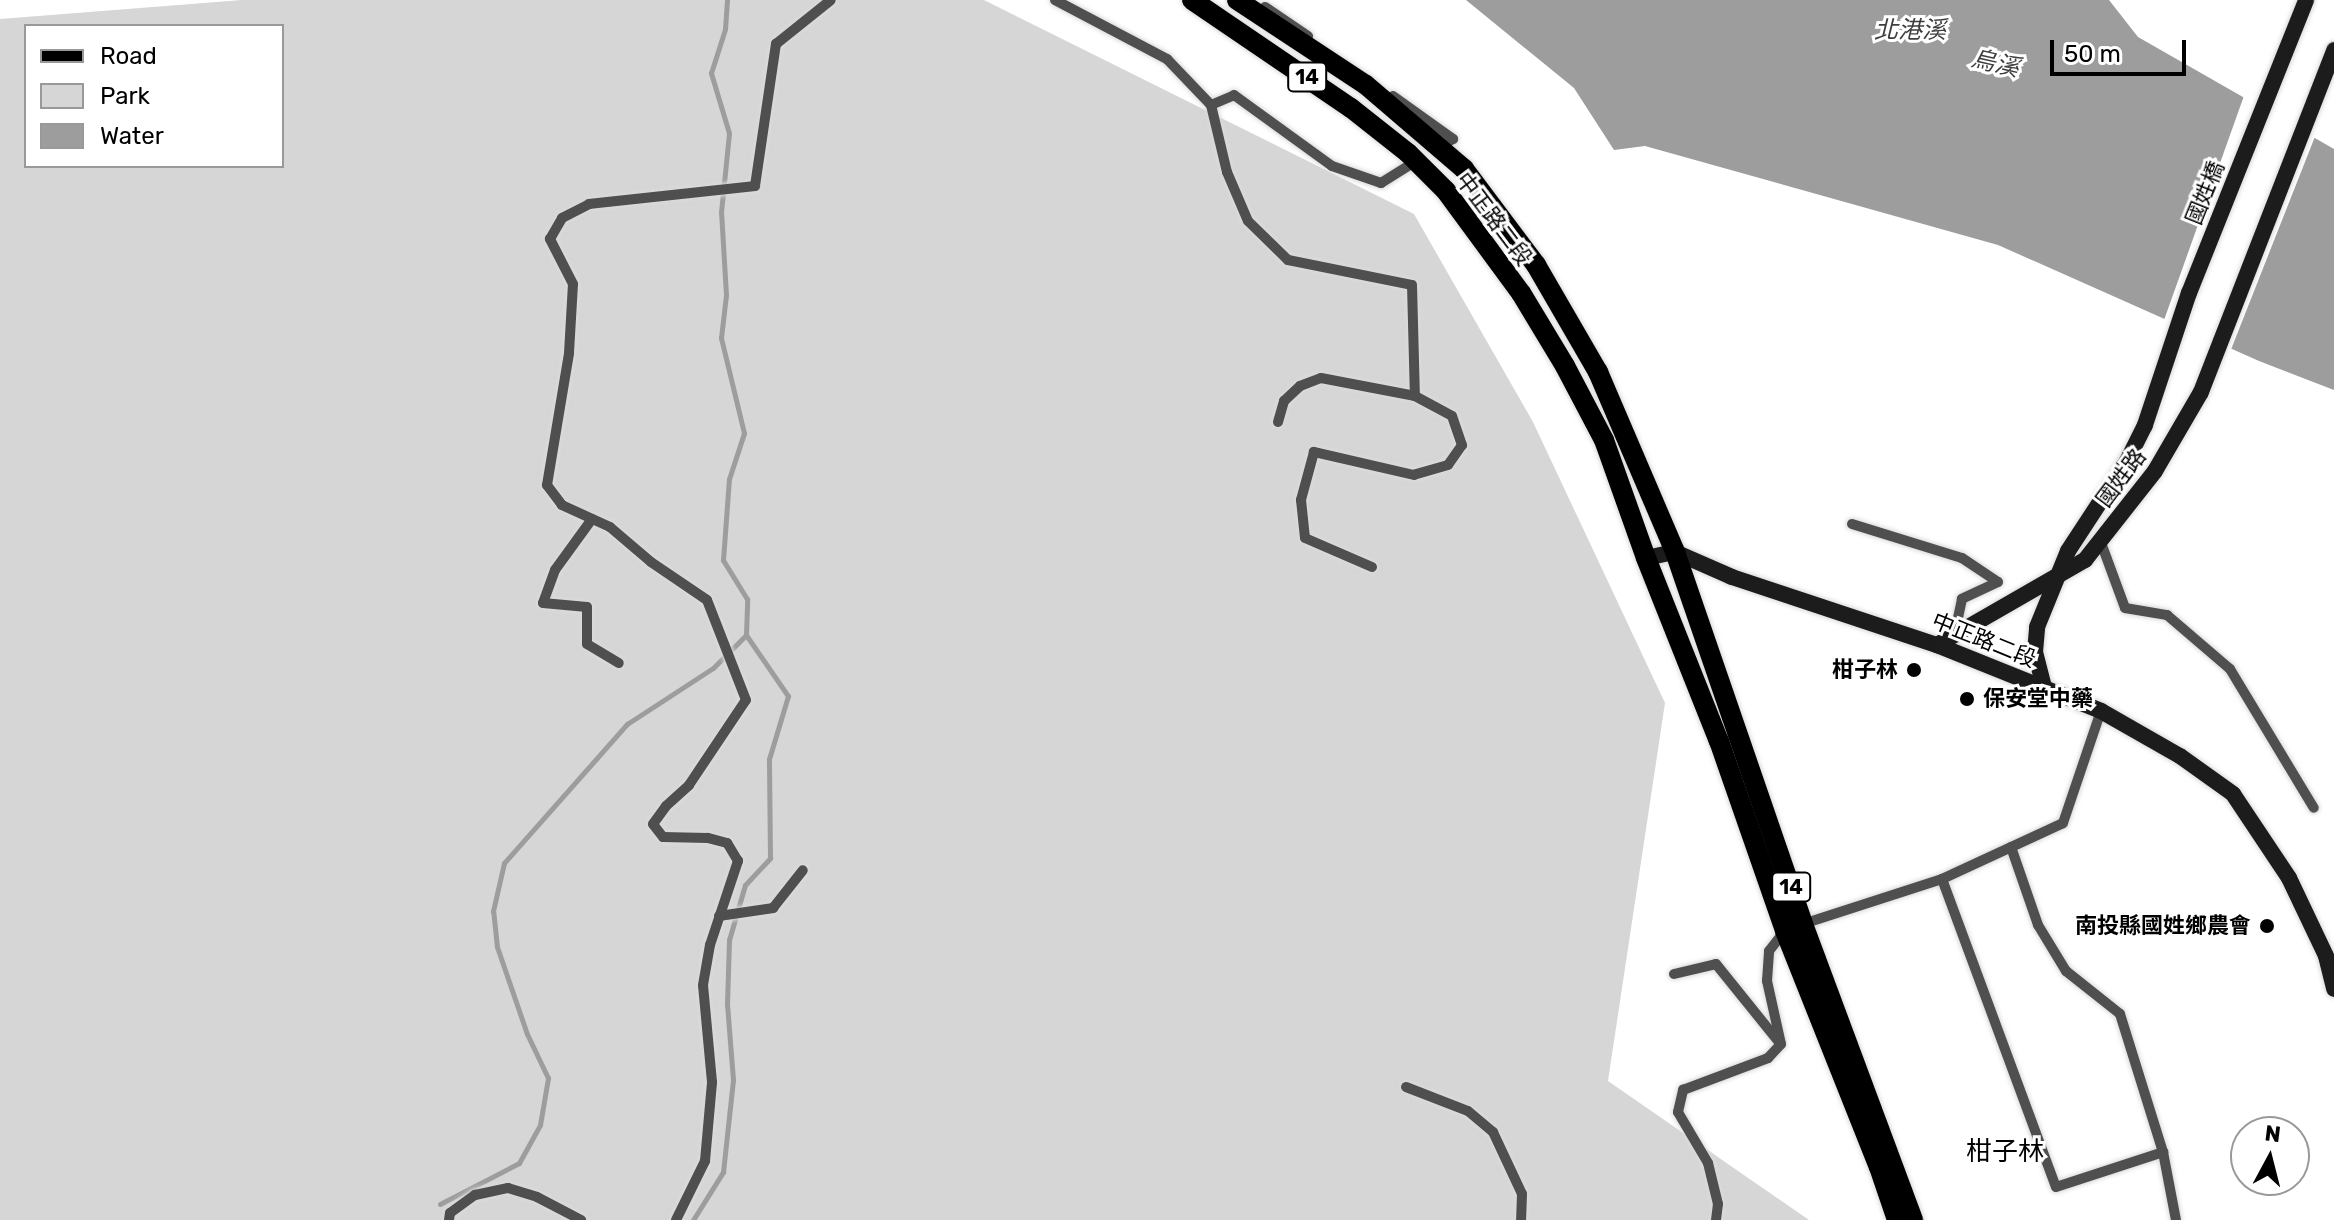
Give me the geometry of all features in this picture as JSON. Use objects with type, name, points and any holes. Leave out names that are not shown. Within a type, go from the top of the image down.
[{"type":"main road","name":"中正路二段","points":[[1192,0],[1351,108],[1416,161],[1446,191],[1521,293],[1565,366],[1604,440],[1646,558],[1913,1220]]},
{"type":"main road","name":"中正路二段","points":[[1237,0],[1366,85],[1464,169],[1536,265],[1598,372],[1675,552],[1794,928],[1897,1220]]},
{"type":"main road","name":"國姓橋","points":[[2163,378],[2189,293],[2306,0]]},
{"type":"main road","name":"國姓路","points":[[1937,645],[2085,560],[2155,471],[2201,392],[2334,51]]},
{"type":"main road","name":"國姓路","points":[[2045,691],[2035,652],[2037,627],[2068,551],[2127,461],[2163,378]]},
{"type":"main road","name":"中正路二段","points":[[1675,552],[1732,577],[1937,645],[2101,711],[2180,756],[2233,794],[2289,878],[2326,956],[2334,989]]},
{"type":"main road","points":[[1646,558],[1675,552]]},
{"type":"lane","points":[[676,1220],[705,1161],[712,1082],[703,985],[738,861],[727,843],[708,838],[663,837],[653,824],[666,806],[689,785],[746,700],[707,600],[651,562],[610,527],[562,505],[547,485],[569,353],[573,284],[550,239],[562,218],[589,204],[755,186],[776,44],[831,0]]},
{"type":"lane","points":[[1055,0],[1167,59],[1211,105],[1227,172],[1248,221],[1288,260],[1412,285],[1415,396]]},
{"type":"lane","points":[[1253,0],[1453,139],[1439,147]]},
{"type":"lane","points":[[1211,105],[1234,95],[1332,166],[1381,183],[1416,161]]},
{"type":"lane","points":[[1278,422],[1284,401],[1300,386],[1321,378],[1415,396],[1452,416],[1462,445],[1448,465],[1414,475],[1314,452],[1301,500],[1305,538],[1372,567]]},
{"type":"lane","points":[[592,519],[555,570],[543,603],[587,607],[587,644],[619,663]]},
{"type":"lane","points":[[1852,524],[1962,558],[1998,582],[1962,599],[1954,636]]},
{"type":"lane","points":[[2100,540],[2125,608],[2167,615],[2230,669],[2314,808]]},
{"type":"lane","points":[[1781,1044],[1767,981],[1769,951],[1794,928],[1942,879],[2063,823],[2101,711]]},
{"type":"lane","points":[[2011,847],[2038,925],[2066,971],[2120,1014],[2163,1152],[2176,1220]]},
{"type":"lane","points":[[721,916],[773,908],[803,870]]},
{"type":"lane","points":[[1942,879],[2056,1187],[2163,1152]]},
{"type":"lane","points":[[1674,974],[1716,964],[1781,1044]]},
{"type":"lane","points":[[1716,1220],[1718,1204],[1708,1163],[1678,1112],[1683,1090],[1768,1058],[1781,1044]]},
{"type":"lane","points":[[1406,1087],[1468,1111],[1493,1132],[1522,1194],[1521,1220]]},
{"type":"lane","points":[[449,1220],[450,1213],[475,1195],[508,1188],[537,1197],[581,1220]]},
{"type":"green space","points":[[242,0],[984,0],[1414,214],[1533,422],[1665,703],[1608,1081],[1809,1220],[0,1220],[0,19]]},
{"type":"water","points":[[1466,0],[2109,0],[2138,37],[2334,149],[2334,390],[2259,361],[1998,245],[1645,146],[1614,150],[1574,88]]},
{"type":"pier","points":[[2245,93],[2316,134],[2230,352],[2163,323]]},
{"type":"waterway","points":[[693,1220],[723,1172],[733,1080],[727,1004],[729,940],[745,885],[770,858],[769,759],[788,696],[746,635],[747,599],[723,560],[729,479],[744,433],[721,338],[726,295],[721,212],[729,133],[711,73],[725,29],[727,0]]},
{"type":"waterway","points":[[440,1204],[519,1163],[540,1125],[548,1078],[527,1034],[497,947],[493,911],[504,863],[627,724],[713,668],[746,635]]},
{"type":"place","name":"柑子林","points":[[1914,670]]},
{"type":"place","name":"保安堂中藥","points":[[1967,699]]},
{"type":"place","name":"南投縣國姓鄉農會","points":[[2267,926]]},
{"type":"district","name":"柑子林","points":[[2005,1152]]},
{"type":"water label","name":"北港溪","points":[[1910,31]]},
{"type":"water label","name":"烏溪","points":[[1995,64]]}]
